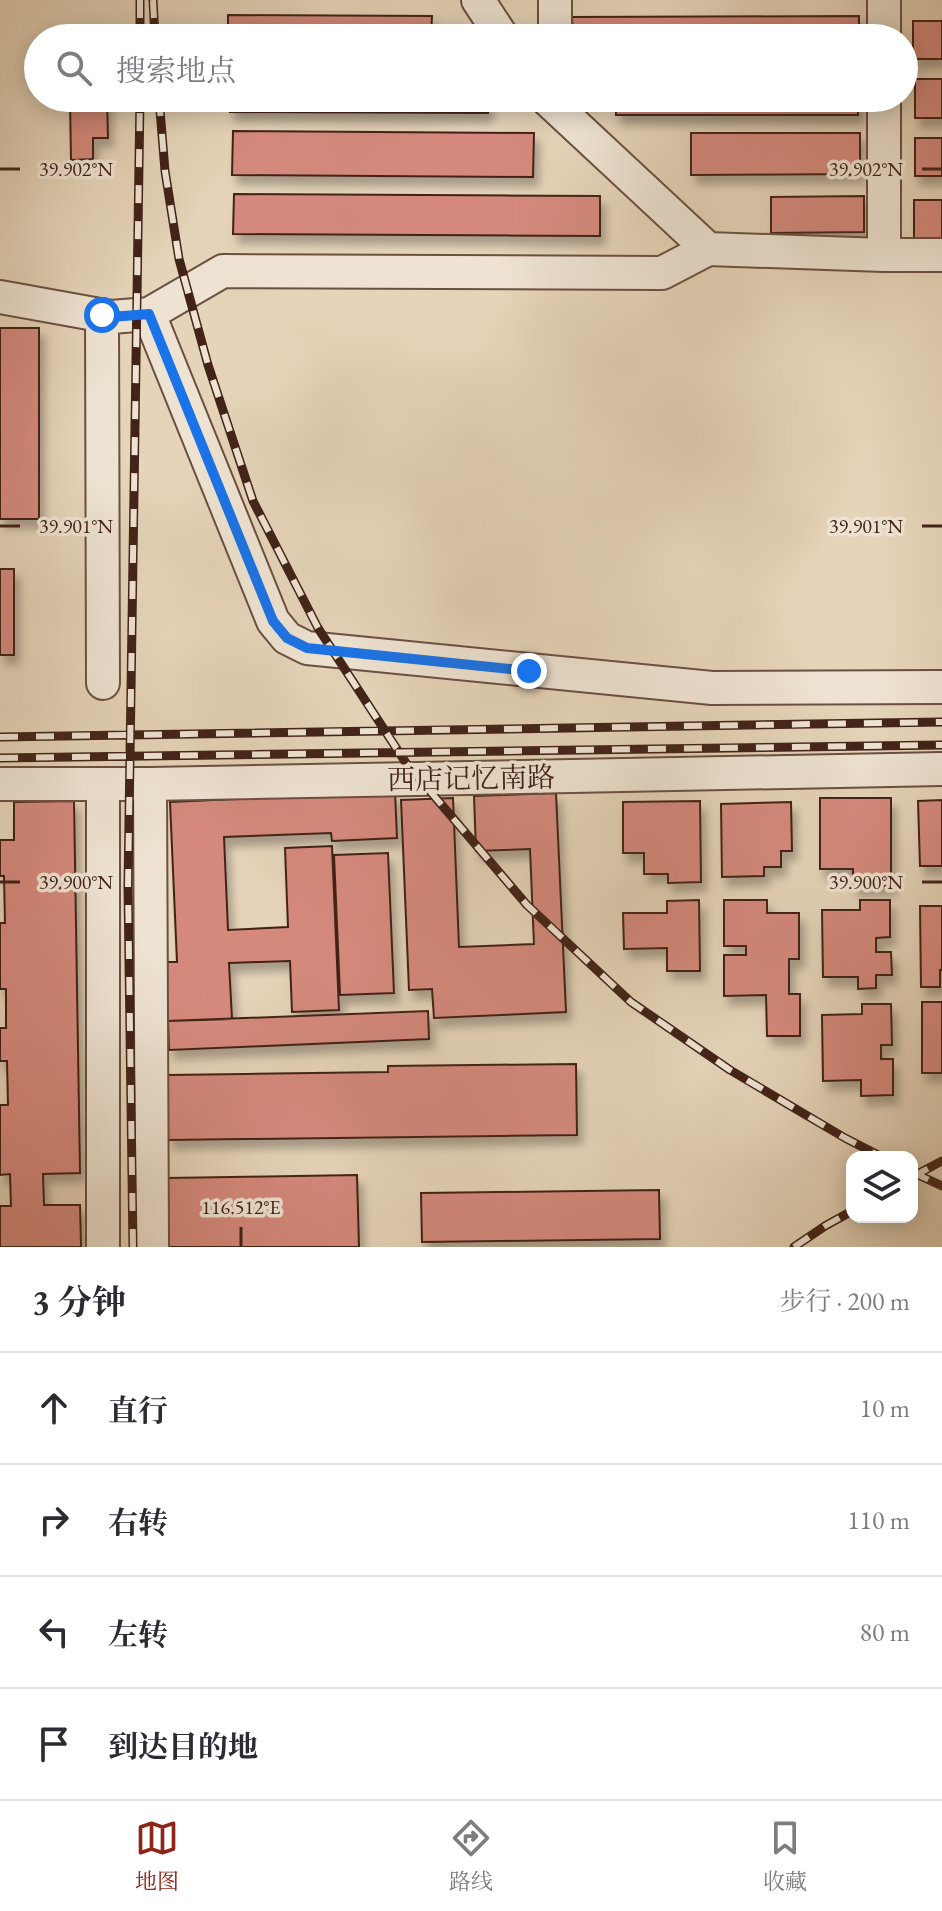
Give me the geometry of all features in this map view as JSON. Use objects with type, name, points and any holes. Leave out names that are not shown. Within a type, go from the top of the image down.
[{"type":"street","points":[[478,0],[494,24]]},
{"type":"street","points":[[555,0],[555,24]]},
{"type":"street","points":[[884,0],[884,24]]},
{"type":"street","points":[[564,112],[708,249]]},
{"type":"street","points":[[884,112],[884,255]]},
{"type":"street","points":[[0,297],[111,317],[149,314],[223,271],[662,273],[708,249],[942,255]]},
{"type":"street","points":[[149,314],[273,621],[287,638],[307,648],[712,688],[942,687]]},
{"type":"street","points":[[102,315],[103,683]]},
{"type":"street","name":"西店记忆南路","points":[[0,784],[103,785],[942,769]]},
{"type":"street","points":[[150,784],[152,1247]]},
{"type":"street","points":[[103,785],[103,1247]]},
{"type":"building","points":[[228,15],[432,16],[432,24],[228,24]]},
{"type":"building","points":[[859,16],[859,24],[572,24],[572,17]]},
{"type":"building","points":[[913,21],[942,21],[942,59],[918,59],[918,24],[913,24]]},
{"type":"building","points":[[918,79],[942,79],[942,118],[915,118],[915,112],[918,112]]},
{"type":"building","points":[[70,112],[107,112],[108,138],[93,138],[93,159],[71,160]]},
{"type":"building","points":[[230,112],[488,112],[488,113]]},
{"type":"building","points":[[616,112],[858,112],[858,115],[616,115]]},
{"type":"building","points":[[233,131],[534,133],[533,177],[232,175]]},
{"type":"building","points":[[691,133],[860,133],[860,174],[691,175]]},
{"type":"building","points":[[915,138],[942,138],[942,176],[915,176]]},
{"type":"building","points":[[234,194],[600,196],[600,236],[233,234]]},
{"type":"building","points":[[864,196],[864,232],[771,233],[771,197]]},
{"type":"building","points":[[914,200],[942,200],[942,238],[914,238]]},
{"type":"building","points":[[0,328],[39,328],[39,519],[0,519]]},
{"type":"building","points":[[0,569],[14,569],[14,655],[0,655]]},
{"type":"building","points":[[395,792],[397,838],[332,841],[331,833],[224,837],[228,930],[288,927],[285,848],[332,846],[339,1010],[292,1012],[290,961],[229,963],[232,1019],[168,1021],[165,962],[177,962],[170,802]]},
{"type":"building","points":[[556,793],[566,1012],[434,1018],[432,989],[409,990],[401,800],[453,798],[459,947],[534,944],[530,849],[476,851],[474,796]]},
{"type":"building","points":[[820,798],[891,798],[891,886],[853,887],[853,869],[820,869]]},
{"type":"building","points":[[942,800],[942,866],[920,866],[918,801]]},
{"type":"building","points":[[74,801],[80,1173],[43,1174],[44,1205],[80,1205],[81,1247],[0,1247],[0,1206],[11,1206],[10,1174],[0,1175],[0,1105],[8,1105],[7,1061],[0,1061],[0,1028],[6,1028],[6,989],[0,989],[0,923],[5,923],[0,840],[14,840],[14,802]]},
{"type":"building","points":[[700,801],[701,882],[668,883],[668,874],[644,874],[644,853],[623,853],[623,802]]},
{"type":"building","points":[[791,802],[792,851],[781,851],[781,867],[764,867],[764,876],[722,877],[721,804]]},
{"type":"building","points":[[388,853],[394,993],[340,995],[334,855]]},
{"type":"building","points":[[699,900],[700,971],[667,971],[667,948],[624,949],[623,913],[667,913],[667,901]]},
{"type":"building","points":[[724,900],[767,900],[767,913],[799,913],[799,959],[789,959],[789,994],[800,994],[800,1036],[767,1036],[766,995],[724,996],[724,955],[746,955],[746,946],[724,946]]},
{"type":"building","points":[[860,900],[890,900],[890,937],[876,938],[876,952],[891,952],[892,975],[876,975],[876,988],[858,989],[858,977],[823,977],[822,910],[860,910]]},
{"type":"building","points":[[920,906],[942,906],[940,987],[921,987]]},
{"type":"building","points":[[922,1002],[942,1002],[942,1073],[922,1073]]},
{"type":"building","points":[[862,1004],[891,1004],[892,1045],[881,1045],[881,1059],[893,1059],[893,1095],[861,1096],[861,1080],[823,1081],[822,1015],[862,1014]]},
{"type":"building","points":[[428,1011],[429,1039],[169,1050],[168,1021]]},
{"type":"building","points":[[576,1064],[577,1135],[168,1140],[168,1075],[388,1072],[388,1066]]},
{"type":"building","points":[[357,1175],[359,1247],[167,1247],[166,1178]]},
{"type":"building","points":[[659,1190],[660,1239],[422,1242],[421,1193]]},
{"type":"railway","points":[[140,0],[140,24]]},
{"type":"railway","points":[[153,0],[154,24]]},
{"type":"railway","points":[[133,1247],[128,887],[140,112]]},
{"type":"railway","points":[[160,112],[165,171],[179,259],[208,365],[253,501],[318,628],[406,763],[527,905],[631,1002],[730,1070],[870,1151]]},
{"type":"railway","points":[[0,737],[942,722]]},
{"type":"railway","points":[[0,758],[942,745]]},
{"type":"railway","points":[[918,1174],[942,1161]]},
{"type":"railway","points":[[918,1175],[942,1186]]},
{"type":"railway","points":[[794,1247],[846,1214]]},
{"type":"route","points":[[102,315],[149,314],[273,621],[287,638],[307,648],[529,671]]}]
